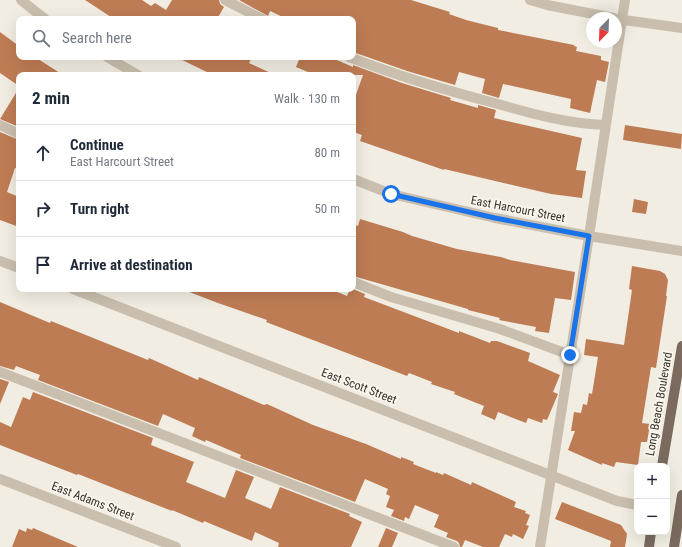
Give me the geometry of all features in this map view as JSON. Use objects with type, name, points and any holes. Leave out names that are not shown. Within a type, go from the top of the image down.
[{"type":"main road","name":"Long Beach Boulevard","points":[[662,463],[682,346]]},
{"type":"main road","points":[[674,547],[682,495]]},
{"type":"main road","points":[[648,547],[650,535]]},
{"type":"street","points":[[21,0],[42,16]]},
{"type":"street","points":[[226,0],[256,16]]},
{"type":"street","points":[[530,0],[586,13]]},
{"type":"street","points":[[620,12],[625,0]]},
{"type":"street","points":[[622,20],[682,28]]},
{"type":"street","points":[[540,547],[606,125],[614,48]]},
{"type":"street","points":[[112,60],[133,72]]},
{"type":"street","points":[[356,60],[393,74],[530,113],[588,125],[606,125]]},
{"type":"street","points":[[0,125],[16,133]]},
{"type":"street","name":"East Harcourt Street","points":[[356,180],[391,194],[495,218],[589,236],[682,250]]},
{"type":"street","points":[[0,261],[16,267]]},
{"type":"street","points":[[356,283],[391,297],[500,329],[570,355]]},
{"type":"street","name":"East Scott Street","points":[[81,292],[618,501],[634,504]]},
{"type":"street","points":[[0,372],[454,547]]},
{"type":"street","name":"East Adams Street","points":[[0,479],[176,547]]},
{"type":"building","points":[[85,0],[142,0],[151,6],[155,3],[166,10],[172,0],[219,0],[220,4],[224,7],[219,16],[109,16]]},
{"type":"building","points":[[239,0],[411,0],[450,12],[449,14],[466,20],[498,28],[498,30],[574,45],[577,47],[576,51],[601,56],[601,60],[609,62],[605,82],[597,80],[590,113],[570,108],[571,99],[503,84],[499,98],[482,93],[485,79],[459,72],[455,85],[407,71],[356,53],[356,16],[281,16],[270,11],[268,16]]},
{"type":"building","points":[[0,32],[16,44],[16,60],[40,60],[58,72],[16,72],[16,84],[0,73]]},
{"type":"building","points":[[182,60],[250,60],[249,63],[268,72],[207,72]]},
{"type":"building","points":[[299,60],[337,60],[353,67],[353,65],[402,83],[451,98],[450,100],[478,108],[478,105],[496,110],[494,118],[582,138],[576,170],[586,171],[582,198],[551,194],[444,170],[360,141],[362,135],[356,133],[356,95],[363,75],[356,75],[356,72],[308,72],[296,67]]},
{"type":"building","points":[[16,93],[16,126],[0,119]]},
{"type":"building","points":[[625,125],[682,134],[681,149],[623,140]]},
{"type":"building","points":[[0,132],[16,139],[16,168],[7,192],[16,196],[16,226],[0,220]]},
{"type":"building","points":[[634,199],[648,202],[646,214],[632,212]]},
{"type":"building","points":[[360,219],[457,249],[575,272],[571,300],[555,298],[549,333],[535,331],[536,327],[499,320],[500,318],[356,277],[356,225],[358,226]]},
{"type":"building","points":[[632,266],[660,271],[665,274],[668,280],[656,368],[651,367],[642,423],[650,424],[647,442],[641,442],[638,463],[634,463],[634,464],[616,462],[614,467],[602,463],[602,465],[568,450],[575,431],[571,431],[574,412],[581,413],[583,404],[587,405],[589,393],[592,394],[598,357],[584,355],[586,339],[624,345],[632,290],[629,289]]},
{"type":"building","points":[[356,290],[365,294],[364,297],[459,333],[459,331],[490,343],[491,341],[497,341],[530,353],[528,361],[560,375],[553,392],[558,394],[547,420],[543,419],[542,423],[528,418],[526,423],[498,412],[495,420],[481,414],[484,406],[454,394],[455,392],[431,384],[432,382],[409,373],[407,376],[266,322],[267,320],[189,292],[337,292],[347,296],[349,292],[356,292]]},
{"type":"building","points":[[0,302],[50,323],[51,321],[148,360],[149,358],[198,380],[199,377],[264,405],[267,404],[313,425],[366,444],[401,459],[401,457],[414,462],[413,464],[436,473],[443,475],[444,473],[471,485],[472,482],[516,502],[514,507],[526,511],[525,513],[530,515],[526,525],[529,526],[523,539],[513,534],[512,537],[505,534],[499,547],[483,547],[465,540],[462,547],[460,547],[457,541],[446,537],[448,533],[434,527],[439,515],[415,505],[409,519],[405,517],[404,521],[391,516],[394,510],[386,507],[390,496],[386,494],[388,489],[365,479],[355,502],[240,458],[241,455],[206,440],[205,442],[192,436],[195,428],[163,414],[158,426],[38,380],[40,375],[16,366],[14,370],[0,366]]},
{"type":"building","points":[[0,379],[9,382],[0,404]]},
{"type":"building","points":[[33,392],[153,438],[151,445],[194,462],[186,482],[225,498],[236,470],[254,477],[245,498],[271,509],[280,487],[350,514],[349,516],[362,522],[351,547],[278,547],[279,543],[255,532],[252,541],[204,521],[203,523],[0,445],[0,422],[11,427],[23,397],[30,400]]},
{"type":"building","points":[[562,502],[621,525],[627,534],[625,547],[610,547],[611,541],[555,519]]},
{"type":"building","points":[[27,528],[32,530],[33,528],[78,547],[12,547],[19,529],[26,532]]},
{"type":"building","points":[[386,528],[398,533],[392,547],[378,547]]},
{"type":"route","points":[[391,194],[495,218],[589,236],[570,355]]}]
